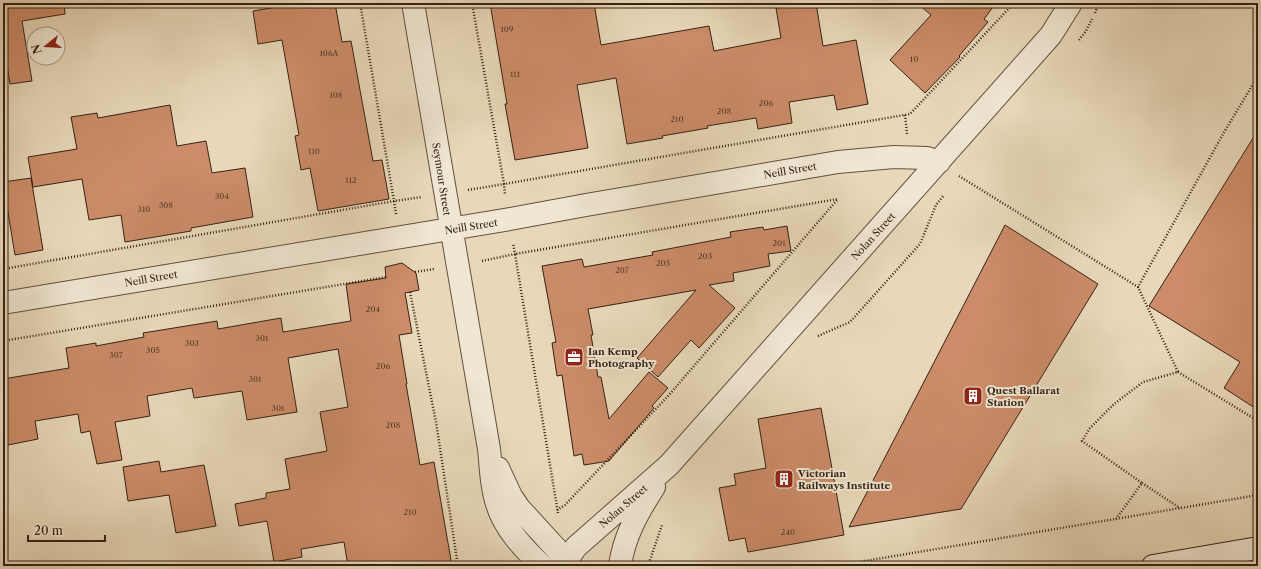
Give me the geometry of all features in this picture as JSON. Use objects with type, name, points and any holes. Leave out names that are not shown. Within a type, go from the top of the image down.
[{"type":"street","name":"Seymour Street","points":[[413,3],[489,449],[493,487],[497,506],[502,518],[519,542],[532,557],[543,566]]},
{"type":"street","name":"Nolan Street","points":[[543,566],[565,558],[669,465],[1051,35],[1071,3]]},
{"type":"street","name":"Neill Street","points":[[3,303],[401,236],[451,229],[838,162],[894,157],[927,158],[939,162]]},
{"type":"street","name":"Seymour Street","points":[[489,449],[511,496],[523,513],[565,558]]},
{"type":"street","name":"Nolan Street","points":[[620,566],[622,552],[629,530],[669,465]]},
{"type":"street","points":[[1153,566],[1258,548]]},
{"type":"path","points":[[3,269],[394,201],[360,3]]},
{"type":"path","points":[[472,3],[504,184],[910,114],[1014,3]]},
{"type":"path","points":[[1075,43],[1086,31],[1099,3]]},
{"type":"path","points":[[1138,287],[1223,134],[1258,76]]},
{"type":"path","points":[[954,182],[963,172]]},
{"type":"path","points":[[959,176],[1138,287],[1178,372],[1258,421]]},
{"type":"path","points":[[815,337],[850,322],[855,317],[920,244],[936,205],[945,194]]},
{"type":"path","points":[[535,526],[542,519],[557,510],[565,505],[669,395],[838,199],[515,254],[557,510]]},
{"type":"path","points":[[3,341],[386,277]]},
{"type":"path","points":[[410,292],[436,422],[458,566]]},
{"type":"path","points":[[1178,372],[1143,382],[1114,404],[1090,428],[1082,441],[1180,508]]},
{"type":"path","points":[[1116,519],[1142,483]]},
{"type":"path","points":[[835,566],[1258,495]]},
{"type":"path","points":[[648,566],[664,519]]},
{"type":"building","points":[[3,3],[64,3],[65,14],[22,21],[26,45],[26,66],[30,66],[32,81],[10,84],[3,40]]},
{"type":"building","points":[[300,3],[335,3],[342,42],[351,41],[373,161],[382,160],[389,199],[318,211],[310,168],[301,170],[295,136],[299,135],[282,40],[258,44],[253,11]]},
{"type":"building","points":[[490,3],[594,3],[601,45],[709,26],[714,51],[781,38],[776,8],[816,3],[823,46],[856,40],[868,104],[837,110],[834,95],[789,102],[792,123],[758,129],[756,118],[707,126],[708,128],[627,144],[616,78],[577,85],[588,148],[515,160]]},
{"type":"building","points":[[917,3],[996,3],[984,19],[988,22],[959,56],[960,57],[925,93],[890,60],[931,15]]},
{"type":"building","points":[[170,105],[177,146],[206,141],[212,173],[245,168],[253,217],[191,228],[191,231],[125,242],[121,215],[89,220],[82,179],[33,187],[28,157],[77,149],[71,117],[97,113],[98,118]]},
{"type":"building","points":[[1258,130],[1258,410],[1224,388],[1240,362],[1149,306]]},
{"type":"building","points":[[31,178],[43,250],[15,255],[3,182]]},
{"type":"building","name":"Quest Ballarat Station","points":[[1005,225],[1098,284],[961,509],[849,527]]},
{"type":"building","points":[[787,226],[791,251],[768,254],[770,266],[733,273],[734,281],[709,285],[735,308],[699,348],[691,340],[658,377],[637,358],[696,290],[588,309],[598,377],[601,377],[609,419],[649,372],[668,388],[652,406],[654,408],[609,461],[584,465],[582,454],[574,456],[562,375],[557,376],[552,343],[556,342],[542,266],[582,259],[584,267],[653,255],[652,252],[731,237],[730,232],[763,227],[764,230]]},
{"type":"building","points":[[402,263],[416,273],[419,290],[405,293],[412,333],[399,335],[406,384],[420,465],[434,462],[452,566],[348,566],[344,542],[301,549],[302,557],[274,562],[267,521],[239,526],[235,504],[266,498],[266,493],[290,489],[285,459],[327,451],[320,412],[348,407],[338,349],[288,358],[297,412],[247,420],[242,391],[194,398],[192,388],[147,396],[150,416],[115,422],[122,460],[97,464],[90,431],[81,433],[78,414],[35,421],[38,439],[3,446],[3,379],[69,368],[66,348],[96,343],[96,346],[144,337],[143,333],[217,321],[218,329],[281,318],[283,332],[351,321],[346,284],[386,278],[385,267]]},
{"type":"building","name":"Victorian Railways Institute","points":[[821,408],[844,535],[748,552],[745,538],[729,541],[719,488],[736,485],[734,474],[766,468],[758,419]]},
{"type":"building","points":[[159,461],[161,472],[204,465],[216,526],[176,533],[169,495],[128,501],[123,467]]},
{"type":"place","name":"Ian Kemp Photography","points":[[574,357]]},
{"type":"place","name":"Quest Ballarat Station","points":[[973,396]]},
{"type":"place","name":"Victorian Railways Institute","points":[[784,479]]}]
